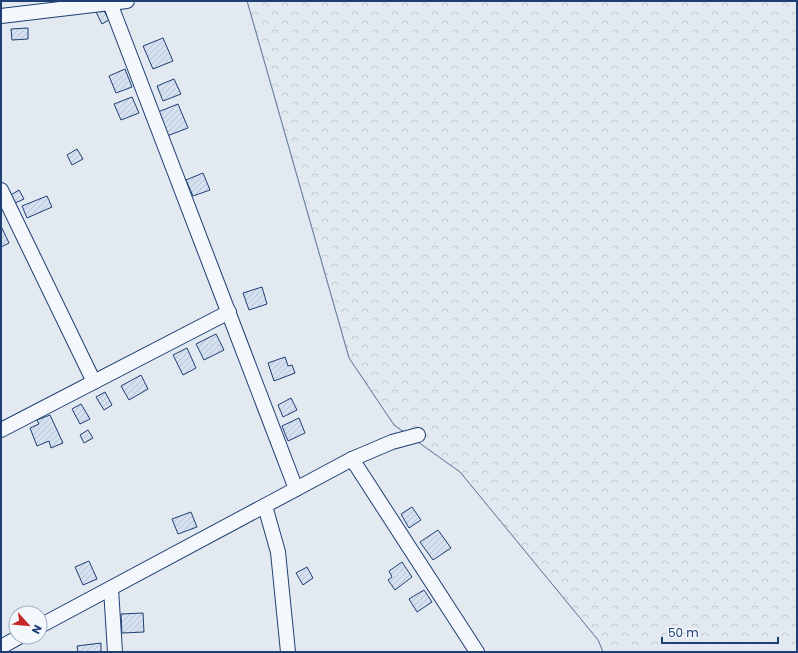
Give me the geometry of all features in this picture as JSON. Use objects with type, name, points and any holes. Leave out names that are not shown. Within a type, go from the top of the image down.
[{"type":"street","points":[[1,16],[127,1]]},
{"type":"street","points":[[110,3],[296,489]]},
{"type":"street","points":[[1,190],[94,382]]},
{"type":"street","points":[[1,430],[229,312]]},
{"type":"street","points":[[48,622],[352,459],[392,442],[418,435]]},
{"type":"street","points":[[352,459],[477,652]]},
{"type":"street","points":[[265,506],[278,552],[288,652]]},
{"type":"street","points":[[111,589],[115,652]]},
{"type":"green space","points":[[1,1],[247,1],[349,358],[394,425],[460,472],[598,640],[603,652],[1,652]]},
{"type":"green space","points":[[247,1],[797,1],[797,652],[603,652],[598,640],[460,472],[394,425],[349,358]]},
{"type":"building","points":[[103,9],[109,20],[102,24],[96,12]]},
{"type":"building","points":[[28,28],[28,39],[12,40],[11,29]]},
{"type":"building","points":[[163,38],[173,61],[153,69],[143,46]]},
{"type":"building","points":[[125,69],[132,87],[116,93],[109,76]]},
{"type":"building","points":[[174,79],[181,94],[163,101],[157,86]]},
{"type":"building","points":[[132,97],[139,113],[121,120],[114,104]]},
{"type":"building","points":[[178,104],[188,128],[167,136],[158,112]]},
{"type":"building","points":[[77,149],[83,159],[72,165],[67,155]]},
{"type":"building","points":[[203,173],[210,190],[193,196],[186,180]]},
{"type":"building","points":[[19,190],[24,199],[13,204],[9,196]]},
{"type":"building","points":[[47,196],[52,207],[27,218],[22,206]]},
{"type":"building","points":[[1,226],[9,243],[1,247]]},
{"type":"building","points":[[262,287],[267,304],[249,310],[243,293]]},
{"type":"building","points":[[216,334],[224,350],[204,360],[196,344]]},
{"type":"building","points":[[187,348],[196,368],[183,375],[173,355]]},
{"type":"building","points":[[285,357],[288,366],[292,365],[295,373],[274,381],[268,363]]},
{"type":"building","points":[[141,375],[148,389],[129,400],[121,386]]},
{"type":"building","points":[[105,392],[112,405],[104,410],[96,397]]},
{"type":"building","points":[[291,398],[297,410],[283,417],[278,405]]},
{"type":"building","points":[[81,404],[90,419],[80,424],[72,409]]},
{"type":"building","points":[[50,415],[63,443],[51,448],[49,441],[37,446],[30,428],[39,424],[37,420]]},
{"type":"building","points":[[299,418],[305,433],[288,441],[282,426]]},
{"type":"building","points":[[88,430],[93,438],[84,443],[80,435]]},
{"type":"building","points":[[412,507],[421,520],[409,528],[401,514]]},
{"type":"building","points":[[191,512],[197,527],[178,534],[172,519]]},
{"type":"building","points":[[438,530],[451,548],[433,560],[420,542]]},
{"type":"building","points":[[89,561],[97,579],[83,585],[75,567]]},
{"type":"building","points":[[402,562],[412,577],[395,590],[388,580],[392,577],[389,571]]},
{"type":"building","points":[[307,567],[313,578],[303,585],[296,573]]},
{"type":"building","points":[[424,590],[432,602],[417,612],[409,599]]},
{"type":"building","points":[[143,613],[144,632],[122,633],[121,614]]},
{"type":"building","points":[[101,643],[101,652],[78,652],[77,646]]}]
